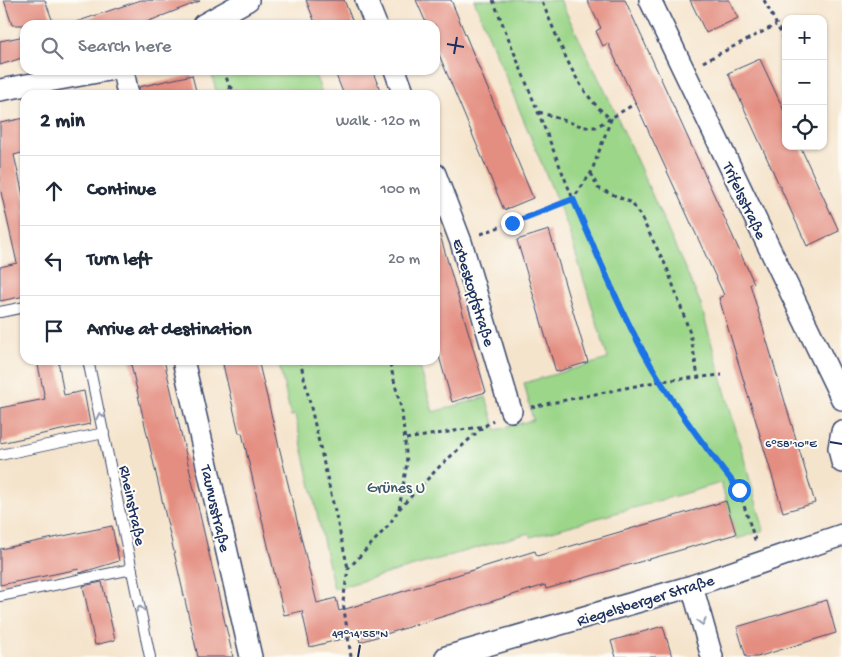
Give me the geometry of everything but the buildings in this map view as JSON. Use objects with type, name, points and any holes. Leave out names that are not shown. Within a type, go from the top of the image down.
[{"type":"street","points":[[211,20],[248,0]]},
{"type":"street","points":[[366,0],[374,20]]},
{"type":"street","name":"Trifelsstraße","points":[[650,0],[842,399]]},
{"type":"street","points":[[0,90],[31,90],[89,75]]},
{"type":"street","points":[[124,75],[127,90]]},
{"type":"street","points":[[397,75],[402,90]]},
{"type":"street","name":"Erbeskopfstraße","points":[[440,187],[461,242],[511,411]]},
{"type":"street","name":"Taunusstraße","points":[[184,365],[252,657]]},
{"type":"street","points":[[841,432],[839,448],[842,462]]},
{"type":"street","name":"Riegelsberger Straße","points":[[446,657],[485,652],[692,586],[842,535]]},
{"type":"street","points":[[692,586],[712,657]]},
{"type":"lane","points":[[0,312],[20,307]]},
{"type":"lane","name":"Rheinstraße","points":[[89,365],[150,657]]},
{"type":"lane","points":[[0,454],[104,433]]},
{"type":"lane","points":[[0,596],[132,569]]},
{"type":"path","points":[[493,0],[573,199],[627,320],[660,381],[701,442],[739,490],[762,563]]},
{"type":"path","points":[[541,0],[582,89],[601,112],[611,119]]},
{"type":"path","points":[[764,0],[782,36]]},
{"type":"path","points":[[706,59],[776,25]]},
{"type":"path","points":[[226,75],[230,90]]},
{"type":"path","points":[[229,86],[233,90]]},
{"type":"path","points":[[539,112],[584,127],[596,127],[636,103]]},
{"type":"path","points":[[461,242],[573,199],[591,173],[611,119]]},
{"type":"path","points":[[591,173],[598,188],[632,202],[642,217],[667,268],[686,323],[698,376]]},
{"type":"path","points":[[301,365],[348,568],[343,602],[351,657]]},
{"type":"path","points":[[390,365],[406,438],[407,463],[399,509]]},
{"type":"path","points":[[660,381],[698,376],[722,376]]},
{"type":"path","points":[[348,568],[389,525],[399,509],[440,466],[484,426]]},
{"type":"green space","name":"Grünes U","points":[[474,0],[560,0],[611,103],[700,302],[764,530],[737,539],[721,483],[531,537],[529,533],[334,589],[295,415],[291,416],[279,365],[419,365],[433,412],[486,397],[496,430],[533,420],[524,383],[608,359],[567,225]]},
{"type":"green space","points":[[212,75],[315,75],[321,90],[216,90]]},
{"type":"route","points":[[512,223],[573,199],[627,320],[660,381],[701,442],[739,490]]}]
